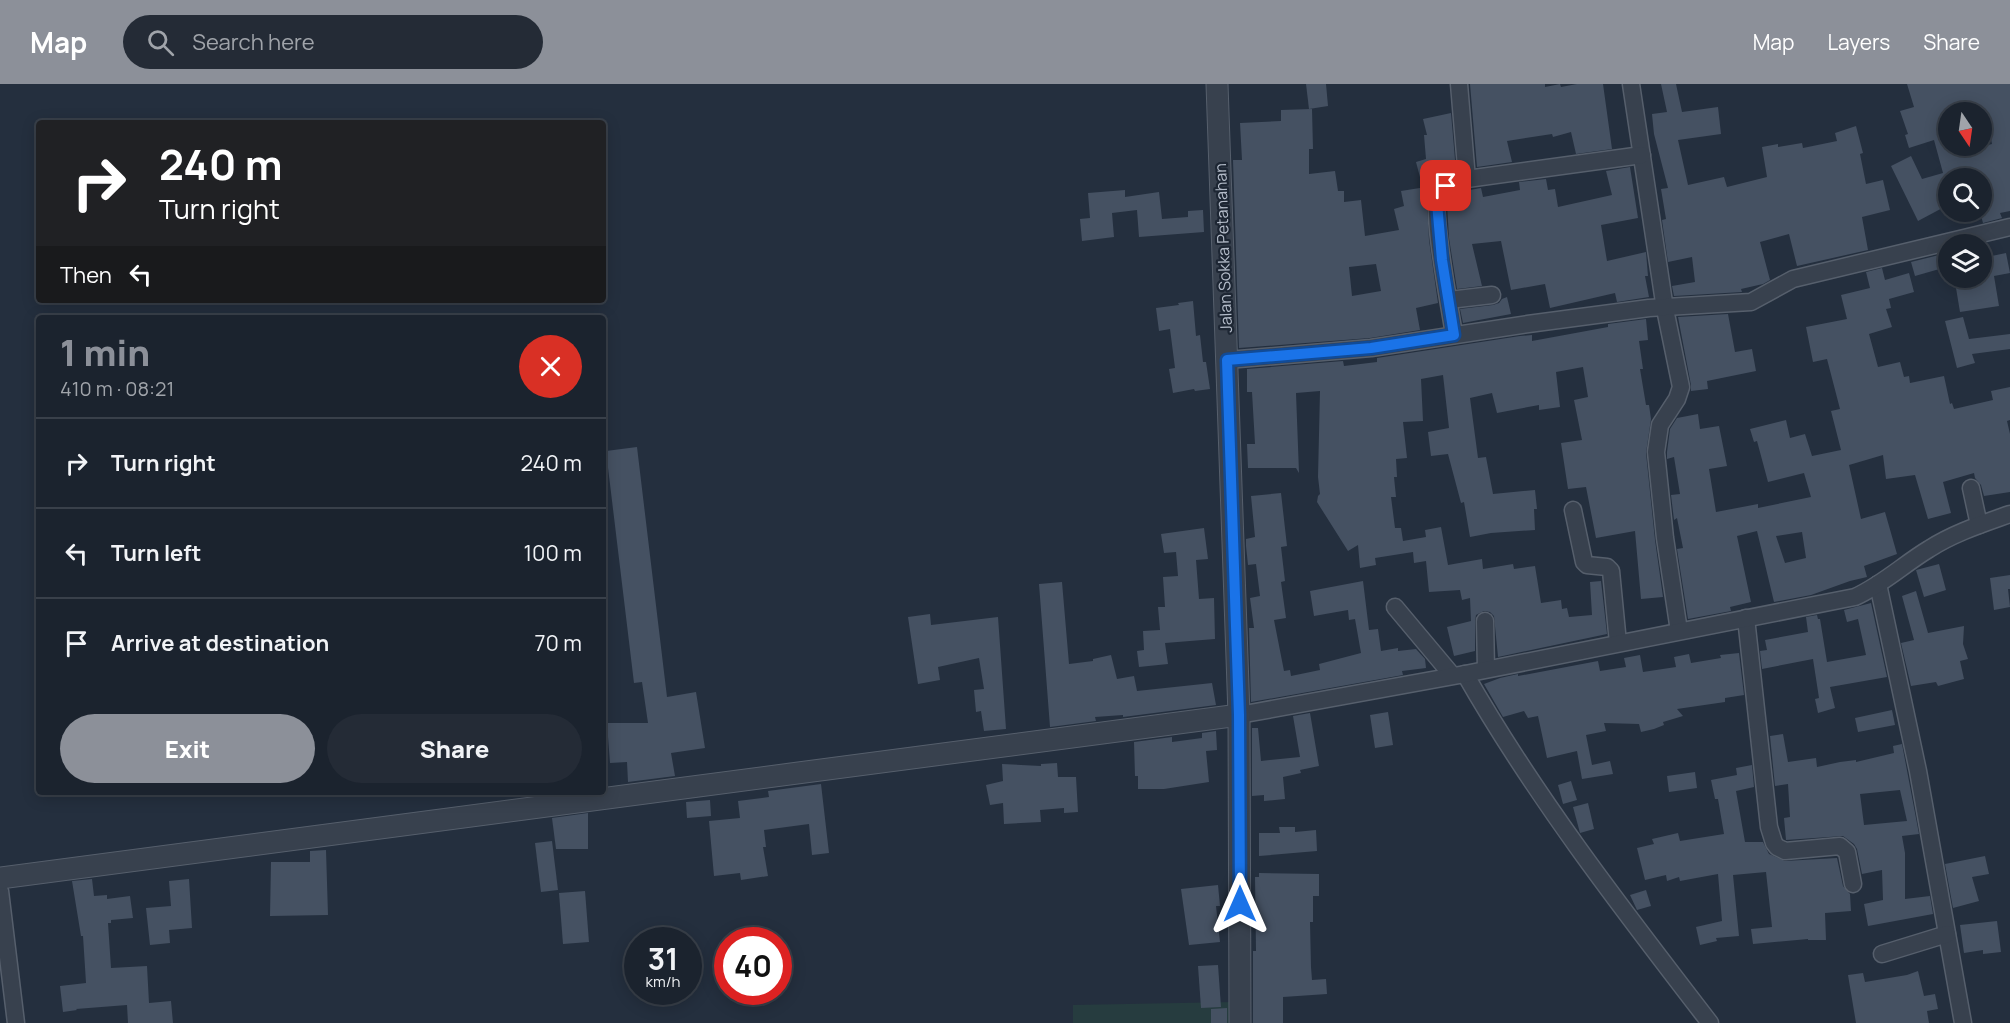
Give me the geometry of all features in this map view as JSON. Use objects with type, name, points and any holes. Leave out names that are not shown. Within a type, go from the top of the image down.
[{"type":"street","name":"Jalan Sokka Petanahan","points":[[1217,84],[1239,715],[1240,1023]]},
{"type":"street","points":[[1459,84],[1467,179]]},
{"type":"street","points":[[1631,84],[1665,309],[1681,387],[1677,399],[1662,420],[1656,452],[1665,538],[1679,631]]},
{"type":"street","points":[[1454,335],[1442,260],[1437,203],[1439,193],[1446,186],[1467,179],[1642,155]]},
{"type":"street","points":[[1227,360],[1371,348],[1649,308],[1665,309],[1751,302],[1793,279],[2010,227]]},
{"type":"street","points":[[1449,300],[1492,295]]},
{"type":"street","points":[[1971,488],[1979,525]]},
{"type":"street","points":[[1574,510],[1584,562],[1587,565],[1606,567],[1611,571],[1618,643]]},
{"type":"street","points":[[0,878],[1239,715],[1459,675],[1855,597],[1948,537],[2010,514]]},
{"type":"street","points":[[1878,584],[1918,771],[1963,1023]]},
{"type":"street","points":[[1395,607],[1459,675],[1543,799],[1624,912],[1710,1023]]},
{"type":"street","points":[[1746,618],[1764,786],[1774,843],[1785,851],[1840,846],[1845,849],[1849,857],[1853,884]]},
{"type":"street","points":[[1485,621],[1486,669]]},
{"type":"street","points":[[0,891],[16,1023]]},
{"type":"street","points":[[1882,954],[1947,934]]},
{"type":"green space","points":[[1233,1002],[1233,1023],[1073,1023],[1073,1005]]},
{"type":"building","points":[[1306,84],[1326,84],[1328,106],[1309,109]]},
{"type":"building","points":[[1470,84],[1545,84],[1545,87],[1560,84],[1561,87],[1577,84],[1603,84],[1612,149],[1576,154],[1571,132],[1553,137],[1552,134],[1507,141],[1512,162],[1477,167]]},
{"type":"building","points":[[1661,84],[1676,84],[1682,112],[1718,107],[1721,134],[1678,140],[1688,185],[1724,177],[1727,187],[1767,177],[1762,147],[1802,143],[1803,148],[1837,141],[1835,133],[1856,126],[1863,153],[1860,154],[1866,184],[1883,180],[1890,210],[1862,217],[1868,250],[1797,266],[1789,234],[1760,242],[1770,280],[1763,284],[1741,289],[1742,292],[1674,296],[1672,286],[1695,282],[1692,257],[1668,262],[1662,220],[1666,219],[1661,189],[1668,188],[1654,134],[1652,114],[1667,112]]},
{"type":"building","points":[[1907,84],[2010,84],[2010,211],[2000,213],[2002,218],[1992,221],[1992,168],[1942,168],[1938,156],[1992,156],[1992,102],[1938,102],[1938,155],[1934,140],[1909,148],[1905,135],[1908,134],[1900,111],[1914,107]]},
{"type":"building","points":[[1312,109],[1313,149],[1309,149],[1309,174],[1335,171],[1338,191],[1344,191],[1344,202],[1361,200],[1365,236],[1399,230],[1394,209],[1404,206],[1401,191],[1426,187],[1429,240],[1438,303],[1416,308],[1420,330],[1370,338],[1239,348],[1233,160],[1242,160],[1240,123],[1281,121],[1281,110]],"holes":[[[1376,264],[1381,291],[1352,296],[1349,267]]]},
{"type":"building","points":[[1451,113],[1456,171],[1421,181],[1416,162],[1426,159],[1424,135],[1427,135],[1423,119]]},
{"type":"building","points":[[1911,156],[1922,179],[1938,174],[1938,210],[1918,221],[1891,166]]},
{"type":"building","points":[[1630,167],[1638,218],[1601,225],[1607,261],[1646,252],[1648,276],[1645,276],[1649,297],[1617,302],[1615,293],[1550,308],[1545,284],[1511,290],[1501,241],[1472,244],[1482,286],[1457,289],[1449,238],[1447,204],[1466,200],[1464,191],[1481,188],[1483,197],[1520,190],[1519,182],[1546,179],[1548,190],[1555,189],[1558,207],[1612,195],[1606,171]]},
{"type":"building","points":[[1125,190],[1125,197],[1159,192],[1162,219],[1188,217],[1188,211],[1203,210],[1204,232],[1139,237],[1137,210],[1112,213],[1114,237],[1082,241],[1080,219],[1090,218],[1088,193]]},
{"type":"building","points":[[2006,253],[2010,273],[1994,276],[1999,306],[1960,312],[1956,288],[1992,288],[1992,256]]},
{"type":"building","points":[[1938,255],[1938,269],[1915,276],[1911,262]]},
{"type":"building","points":[[1882,268],[1885,280],[1909,273],[1914,292],[1889,299],[1891,308],[1886,309],[1892,327],[1869,334],[1878,367],[1900,362],[1904,377],[1909,376],[1910,383],[1944,376],[1950,404],[1952,403],[1954,409],[1993,400],[1991,391],[2010,387],[2010,420],[2007,421],[2010,434],[2010,492],[1984,496],[1974,473],[1943,482],[1951,513],[1928,519],[1915,475],[1886,479],[1883,455],[1849,465],[1861,519],[1885,512],[1897,554],[1864,566],[1867,577],[1811,595],[1774,602],[1757,531],[1737,536],[1751,602],[1730,607],[1731,611],[1688,619],[1677,549],[1683,548],[1677,518],[1674,520],[1671,495],[1680,494],[1674,457],[1667,459],[1670,429],[1677,418],[1698,414],[1700,429],[1719,426],[1727,466],[1709,469],[1716,512],[1758,504],[1758,508],[1811,497],[1804,473],[1768,482],[1757,441],[1754,442],[1750,429],[1786,420],[1790,438],[1805,434],[1812,456],[1841,450],[1831,411],[1840,409],[1827,359],[1813,362],[1806,327],[1847,319],[1841,295],[1870,288],[1866,272]],"holes":[[[1802,532],[1806,558],[1785,563],[1776,536]]]},
{"type":"building","points":[[1507,297],[1511,314],[1463,323],[1460,309],[1493,305]]},
{"type":"building","points":[[1193,301],[1196,336],[1200,335],[1203,362],[1206,362],[1210,389],[1173,393],[1169,369],[1175,368],[1170,329],[1159,331],[1156,308]]},
{"type":"building","points":[[1728,314],[1735,352],[1752,349],[1756,371],[1707,381],[1708,389],[1691,391],[1678,317]]},
{"type":"building","points":[[1963,317],[1969,339],[2010,334],[2010,349],[1972,354],[1975,363],[1957,368],[1945,321]]},
{"type":"building","points":[[1646,319],[1648,340],[1639,341],[1643,369],[1640,369],[1646,405],[1649,405],[1651,419],[1646,453],[1663,597],[1641,599],[1635,531],[1596,538],[1586,487],[1568,489],[1561,443],[1582,440],[1574,400],[1588,397],[1583,367],[1556,372],[1560,407],[1539,410],[1539,405],[1497,413],[1492,393],[1470,398],[1478,458],[1486,457],[1493,494],[1535,490],[1537,509],[1534,509],[1535,530],[1470,537],[1464,502],[1461,503],[1448,454],[1431,456],[1428,432],[1449,428],[1443,375],[1421,379],[1423,421],[1403,422],[1407,458],[1396,459],[1397,477],[1394,477],[1396,497],[1391,497],[1395,528],[1401,528],[1403,541],[1426,537],[1425,530],[1441,527],[1448,565],[1482,559],[1483,569],[1513,564],[1514,569],[1535,566],[1541,603],[1561,600],[1562,609],[1567,608],[1569,617],[1592,615],[1590,582],[1601,581],[1607,634],[1498,657],[1494,616],[1484,611],[1476,615],[1475,651],[1454,656],[1447,627],[1471,621],[1470,598],[1462,600],[1460,590],[1429,592],[1426,561],[1414,563],[1413,552],[1375,558],[1376,565],[1360,568],[1358,545],[1348,551],[1317,502],[1320,494],[1318,477],[1320,391],[1296,393],[1299,473],[1296,468],[1248,468],[1247,444],[1255,444],[1252,392],[1247,392],[1247,369],[1343,361],[1344,366],[1377,362],[1377,358],[1520,336],[1532,335],[1532,341],[1608,327],[1608,324]]},
{"type":"building","points":[[637,447],[667,697],[696,692],[705,748],[671,753],[675,776],[628,782],[627,762],[610,763],[607,723],[648,723],[642,682],[634,683],[606,451]]},
{"type":"building","points":[[1281,493],[1287,546],[1281,547],[1285,581],[1281,582],[1286,618],[1274,620],[1284,671],[1290,670],[1291,676],[1320,670],[1319,664],[1361,653],[1355,619],[1349,620],[1348,610],[1314,616],[1310,591],[1363,581],[1369,630],[1378,629],[1381,651],[1398,648],[1398,651],[1416,649],[1425,659],[1426,668],[1402,671],[1403,675],[1251,702],[1249,628],[1254,628],[1250,598],[1260,596],[1256,564],[1248,565],[1246,546],[1246,539],[1255,537],[1251,496]]},
{"type":"building","points":[[1204,528],[1208,559],[1196,560],[1199,599],[1214,598],[1215,639],[1165,643],[1168,664],[1139,667],[1137,651],[1144,650],[1143,631],[1160,630],[1158,607],[1165,607],[1163,577],[1178,576],[1176,552],[1164,553],[1161,534]]},
{"type":"building","points":[[1939,564],[1946,590],[1924,597],[1916,570]]},
{"type":"building","points":[[2010,575],[2010,589],[2008,589],[2010,607],[1994,610],[1990,578]]},
{"type":"building","points":[[1062,582],[1069,664],[1093,661],[1093,659],[1111,655],[1117,679],[1134,676],[1137,691],[1212,683],[1216,705],[1123,717],[1123,715],[1095,717],[1096,721],[1050,727],[1039,584]]},
{"type":"building","points":[[1916,591],[1928,633],[1964,626],[1963,644],[1968,659],[1960,661],[1964,679],[1938,686],[1936,682],[1911,686],[1901,643],[1914,640],[1902,596]]},
{"type":"building","points":[[1871,603],[1887,677],[1830,687],[1835,708],[1818,713],[1815,699],[1819,698],[1813,659],[1762,669],[1760,651],[1767,650],[1765,640],[1808,632],[1806,617],[1817,615],[1820,619],[1827,662],[1866,655],[1858,619],[1847,622],[1844,610]]},
{"type":"building","points":[[930,614],[931,625],[998,617],[1006,729],[984,731],[981,711],[976,712],[974,690],[984,689],[979,658],[938,667],[940,680],[918,684],[908,617]]},
{"type":"building","points":[[1739,653],[1744,695],[1725,698],[1725,702],[1677,709],[1683,716],[1663,722],[1664,725],[1654,729],[1641,732],[1639,724],[1604,723],[1606,731],[1586,735],[1592,765],[1610,761],[1613,774],[1582,779],[1577,751],[1547,758],[1538,716],[1528,718],[1524,711],[1503,717],[1484,684],[1518,674],[1518,676],[1598,661],[1600,671],[1626,667],[1624,658],[1640,655],[1643,672],[1676,667],[1674,657],[1689,654],[1691,663],[1721,658],[1720,655]]},
{"type":"building","points":[[1892,710],[1895,725],[1858,732],[1855,718]]},
{"type":"building","points":[[1388,712],[1393,745],[1375,748],[1370,715]]},
{"type":"building","points":[[1310,713],[1319,766],[1283,777],[1285,799],[1264,801],[1264,795],[1252,796],[1252,728],[1258,728],[1261,761],[1300,757],[1293,716]]},
{"type":"building","points":[[1216,731],[1217,750],[1206,751],[1209,782],[1164,789],[1138,789],[1138,776],[1135,776],[1134,742],[1172,737],[1172,742],[1202,738],[1202,733]]},
{"type":"building","points":[[1783,734],[1788,762],[1816,758],[1817,767],[1840,762],[1856,760],[1856,762],[1894,753],[1893,746],[1902,744],[1919,834],[1902,836],[1905,853],[1905,899],[1930,896],[1933,914],[1868,926],[1864,904],[1883,900],[1882,870],[1862,874],[1857,849],[1843,836],[1786,840],[1784,818],[1790,817],[1788,784],[1775,786],[1770,736]],"holes":[[[1900,790],[1907,821],[1864,825],[1860,794]]]},
{"type":"building","points":[[1057,763],[1058,777],[1076,777],[1078,812],[1064,813],[1064,808],[1040,810],[1041,822],[1004,824],[1003,803],[990,805],[986,785],[1003,781],[1002,764],[1041,766],[1041,764]]},
{"type":"building","points":[[1752,765],[1754,787],[1736,791],[1745,842],[1763,842],[1769,854],[1785,861],[1837,858],[1843,886],[1850,894],[1851,911],[1825,913],[1826,940],[1808,939],[1753,944],[1751,929],[1772,927],[1766,872],[1733,875],[1739,936],[1716,938],[1717,941],[1700,945],[1696,927],[1722,921],[1718,874],[1680,881],[1679,877],[1667,881],[1666,875],[1645,880],[1637,848],[1654,844],[1652,839],[1678,833],[1680,841],[1724,834],[1718,799],[1715,799],[1711,780],[1737,775],[1736,768]]},
{"type":"building","points":[[1695,772],[1697,788],[1669,792],[1667,776]]},
{"type":"building","points":[[1571,781],[1577,800],[1563,804],[1558,785]]},
{"type":"building","points":[[821,784],[829,853],[812,855],[809,824],[764,830],[766,847],[763,847],[768,876],[741,880],[740,873],[714,876],[709,821],[740,818],[738,801],[769,797],[768,791]]},
{"type":"building","points":[[710,800],[711,816],[687,818],[686,802]]},
{"type":"building","points":[[1588,803],[1594,829],[1580,833],[1573,807]]},
{"type":"building","points":[[588,813],[588,849],[556,849],[552,818]]},
{"type":"building","points":[[1279,827],[1295,827],[1295,832],[1316,830],[1317,851],[1259,856],[1259,833],[1280,833]]},
{"type":"building","points":[[552,841],[558,890],[541,892],[535,843]]},
{"type":"building","points":[[326,850],[328,915],[270,916],[271,862],[310,862],[310,851]]},
{"type":"building","points":[[1985,856],[1989,874],[1972,877],[1979,901],[1953,908],[1945,864]]},
{"type":"building","points":[[1259,873],[1319,874],[1319,896],[1313,896],[1313,922],[1310,922],[1311,967],[1312,980],[1326,979],[1327,994],[1283,997],[1283,1023],[1253,1023],[1253,951],[1256,951],[1255,877],[1259,877]]},
{"type":"building","points":[[92,879],[94,896],[107,895],[107,899],[130,896],[133,918],[111,920],[111,923],[108,923],[111,968],[147,966],[149,1003],[171,1001],[173,1023],[128,1023],[127,1005],[63,1012],[60,986],[86,983],[83,936],[81,936],[72,881]]},
{"type":"building","points":[[189,879],[192,928],[169,930],[170,943],[150,945],[146,908],[171,906],[169,881]]},
{"type":"building","points":[[1218,885],[1220,906],[1216,906],[1220,942],[1189,945],[1181,889]]},
{"type":"building","points":[[1646,890],[1651,906],[1637,910],[1630,895]]},
{"type":"building","points":[[585,891],[589,942],[563,944],[559,893]]},
{"type":"building","points":[[1997,921],[2001,952],[1983,954],[1983,950],[1964,953],[1960,925]]},
{"type":"building","points":[[1218,965],[1221,1007],[1201,1008],[1198,966]]},
{"type":"building","points":[[1918,971],[1924,996],[1935,994],[1938,1009],[1927,1011],[1929,1023],[1856,1023],[1848,975],[1863,973],[1865,982]]},
{"type":"building","points":[[1227,1008],[1227,1023],[1211,1023],[1211,1009]]},
{"type":"route","points":[[1240,904],[1239,715],[1227,360],[1371,348],[1454,335],[1442,260],[1437,203],[1439,193],[1446,186]]}]
